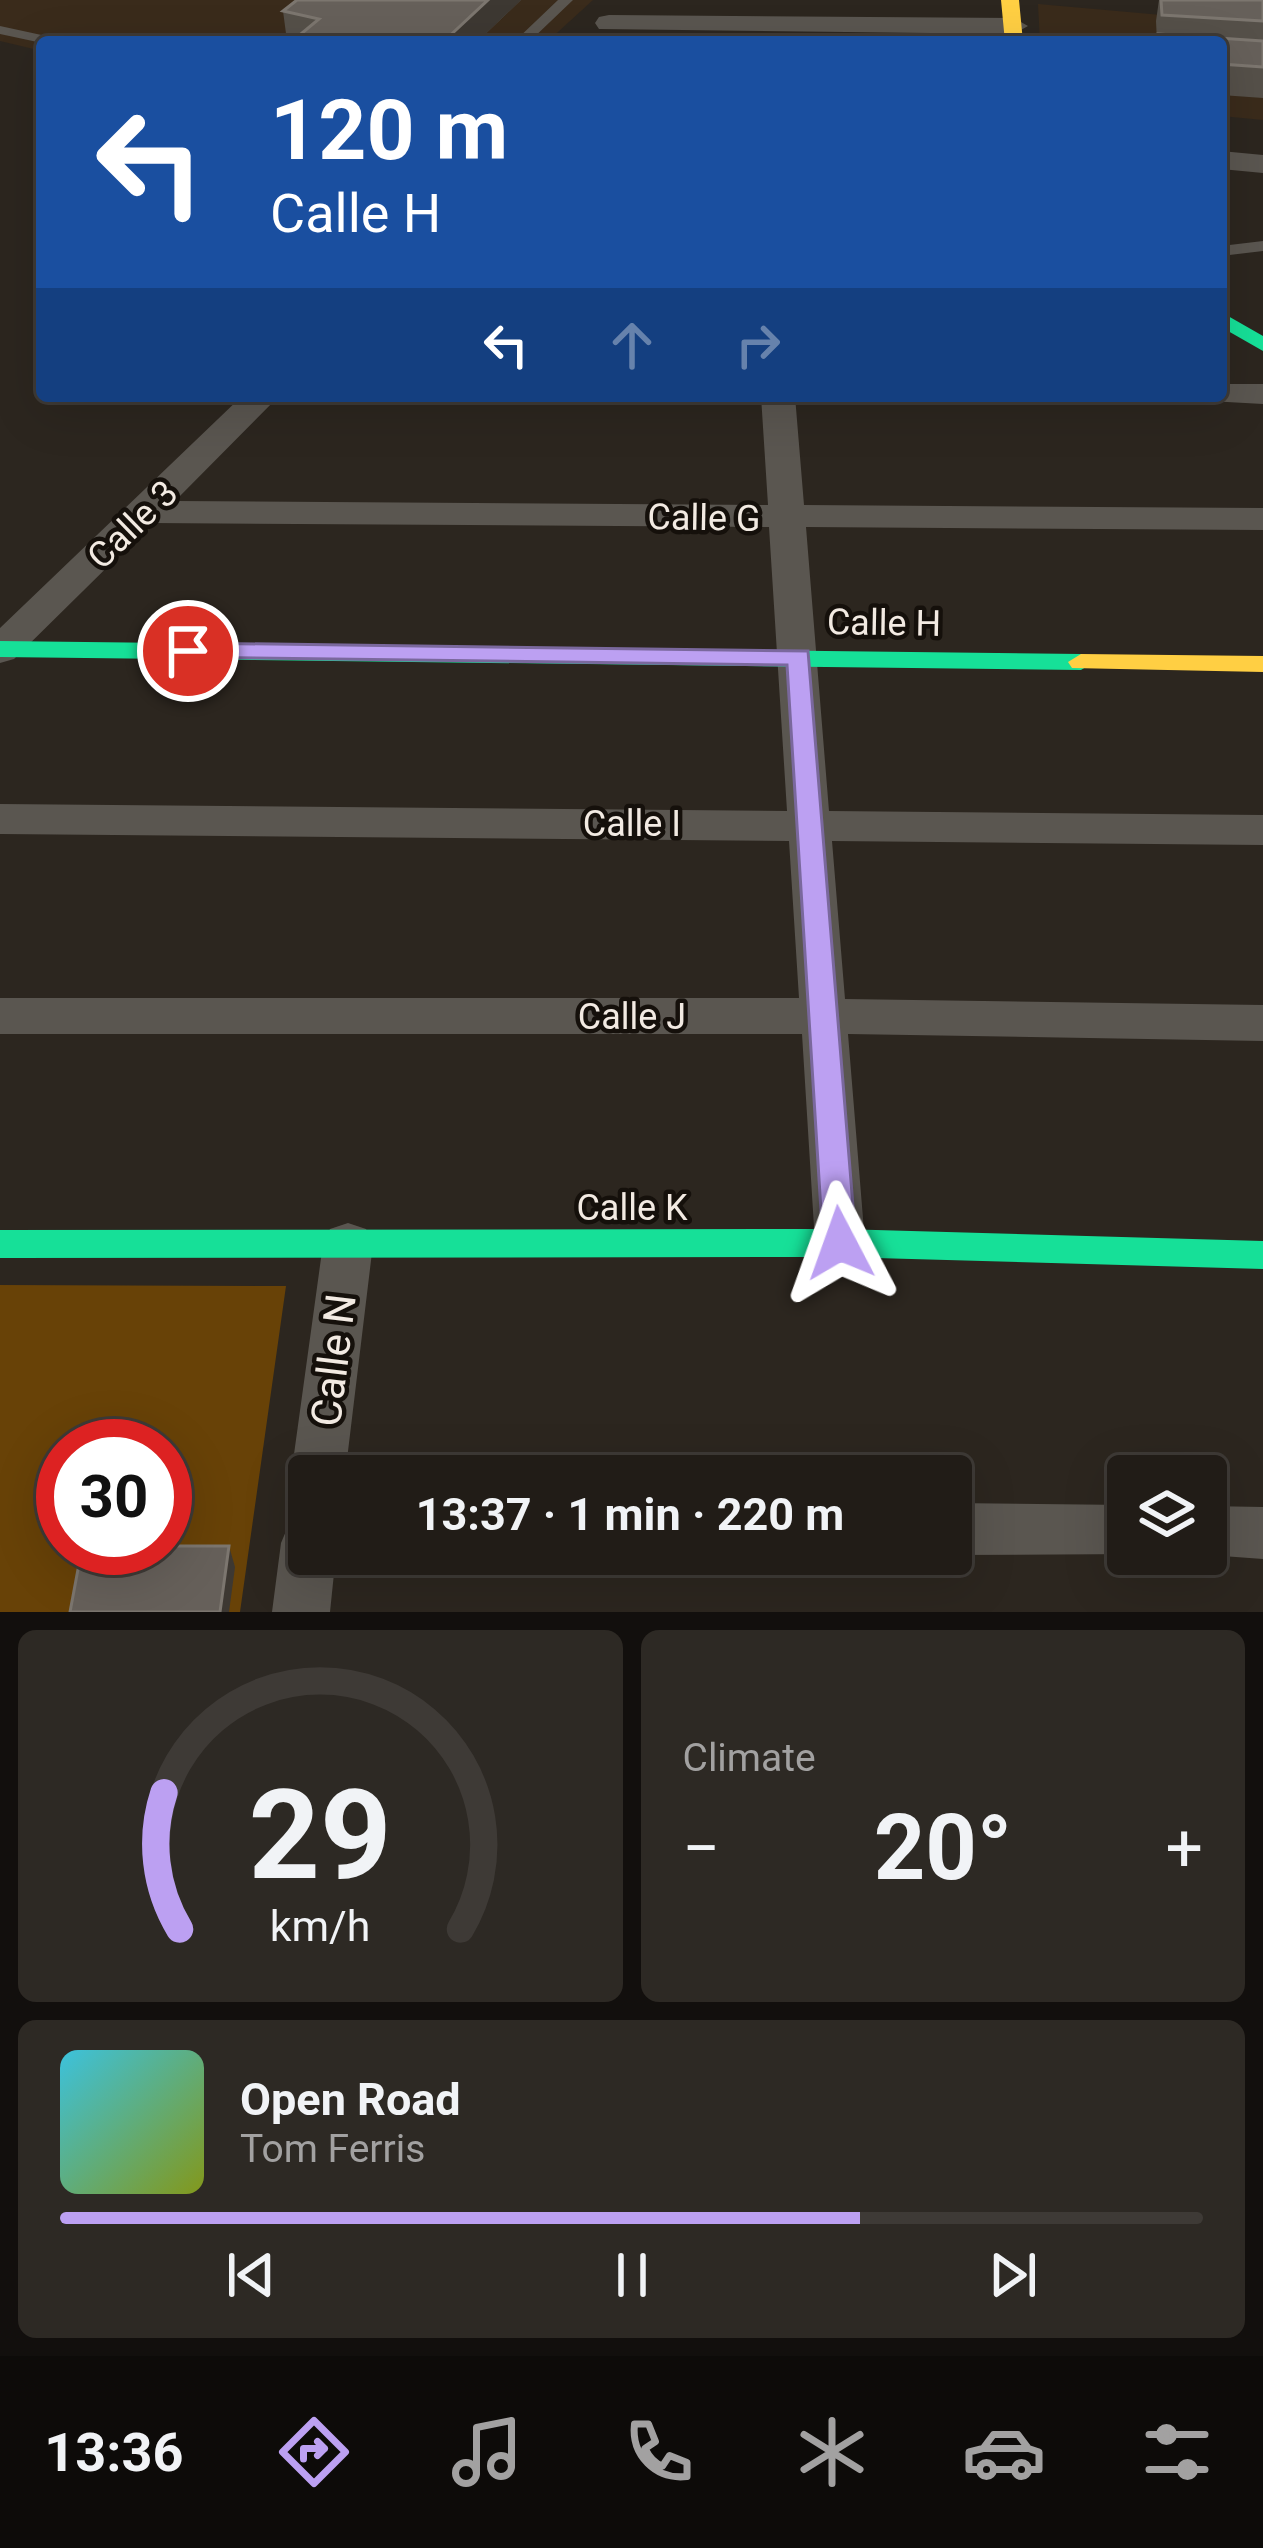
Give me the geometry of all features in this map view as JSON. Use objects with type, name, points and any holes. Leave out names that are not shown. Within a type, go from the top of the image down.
[{"type":"street","points":[[593,36],[632,0]]},
{"type":"street","points":[[609,23],[1013,23]]},
{"type":"street","points":[[1227,161],[1263,164]]},
{"type":"street","points":[[1227,322],[1263,345]]},
{"type":"street","points":[[1227,394],[1263,394]]},
{"type":"street","name":"Calle 3","points":[[0,650],[256,402]]},
{"type":"street","points":[[778,402],[840,1243]]},
{"type":"street","name":"Calle G","points":[[146,512],[1263,519]]},
{"type":"street","name":"Calle H","points":[[0,650],[1263,664]]},
{"type":"street","name":"Calle I","points":[[0,819],[1263,830]]},
{"type":"street","name":"Calle J","points":[[0,1016],[824,1016],[1263,1022]]},
{"type":"street","name":"Calle K","points":[[0,1244],[840,1243],[1263,1255]]},
{"type":"street","name":"Calle N","points":[[320,1455],[348,1244]]},
{"type":"street","points":[[972,1529],[1107,1531]]},
{"type":"street","points":[[1227,1532],[1263,1533]]},
{"type":"street","points":[[301,1612],[305,1575]]},
{"type":"lane","points":[[527,36],[566,0]]},
{"type":"lane","points":[[0,30],[36,38]]},
{"type":"lane","points":[[1227,250],[1263,246]]},
{"type":"shaded area","points":[[0,0],[593,0],[554,36],[36,36],[36,50],[0,41]]},
{"type":"shaded area","points":[[1038,4],[1263,24],[1263,120],[1227,117],[1227,36],[1040,36]]},
{"type":"shaded area","points":[[0,1285],[286,1286],[240,1612],[0,1612]]},
{"type":"building","points":[[297,0],[488,0],[449,36],[298,36],[319,19],[283,11]]},
{"type":"building","points":[[1161,0],[1263,0],[1263,21],[1162,15]]},
{"type":"building","points":[[1227,39],[1263,41],[1263,67],[1227,64]]},
{"type":"building","points":[[192,1546],[229,1546],[220,1612],[70,1612],[77,1575],[192,1575]]},
{"type":"traffic: fast","points":[[1227,322],[1263,345]]},
{"type":"traffic: fast","points":[[0,649],[1081,662]]},
{"type":"traffic: fast","points":[[0,1244],[840,1243],[1263,1255]]},
{"type":"traffic: slow","points":[[1010,0],[1013,36]]},
{"type":"traffic: slow","points":[[1081,662],[1263,664]]},
{"type":"route","points":[[188,651],[799,657],[840,1243]]}]
